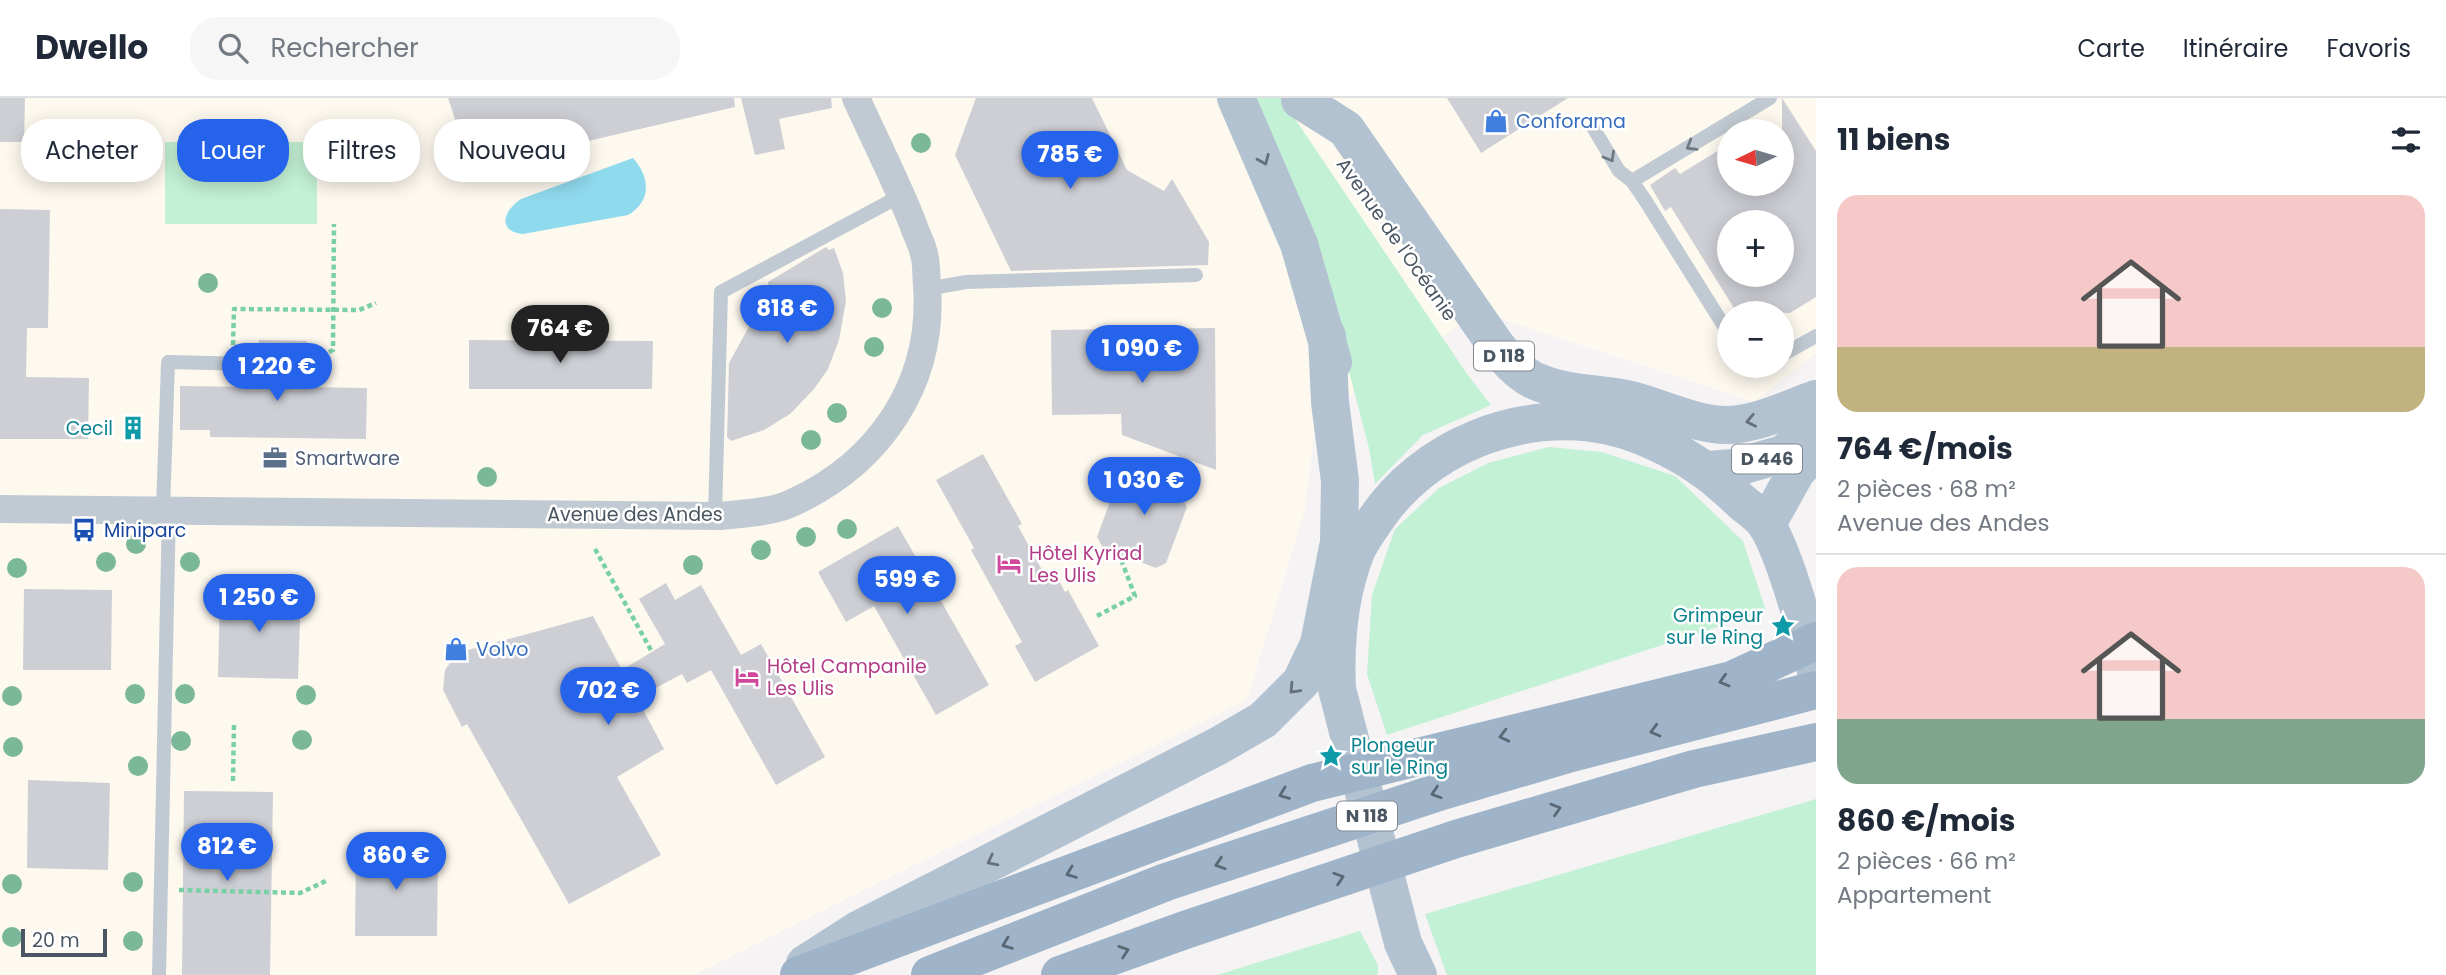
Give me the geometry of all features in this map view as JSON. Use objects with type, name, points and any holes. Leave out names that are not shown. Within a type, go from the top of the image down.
[{"type":"highway","points":[[799,975],[1312,783],[1732,680],[1816,641]]},
{"type":"highway","name":"N 118","points":[[930,975],[1166,882],[1442,791],[1571,753],[1816,690]]},
{"type":"highway","name":"N 118","points":[[1060,975],[1456,839],[1694,769],[1816,742]]},
{"type":"highway","points":[[1694,769],[1816,753]]},
{"type":"main road","points":[[1236,98],[1261,151],[1298,244],[1327,336],[1345,413],[1352,471],[1355,552],[1341,607],[1336,662],[1337,689],[1410,959]]},
{"type":"main road","name":"D 118","points":[[1299,99],[1346,129],[1495,344],[1513,368],[1533,380],[1571,393],[1630,400],[1692,419],[1728,425],[1758,420],[1816,399]]},
{"type":"main road","name":"Avenue de l'Océanie","points":[[1299,99],[1482,360],[1524,397],[1569,422]]},
{"type":"main road","points":[[789,975],[858,930],[1263,720],[1301,682],[1319,644],[1339,542],[1340,481],[1330,402],[1327,336]]},
{"type":"main road","points":[[1355,552],[1384,507],[1413,475],[1449,450],[1494,432],[1533,425],[1569,422],[1608,426],[1643,436],[1708,470],[1767,524],[1799,607],[1816,671]]},
{"type":"main road","name":"D 446","points":[[1708,470],[1734,468],[1783,454],[1816,426]]},
{"type":"main road","name":"D 446","points":[[1767,524],[1796,472],[1816,450]]},
{"type":"street","name":"Avenue des Andes","points":[[0,509],[715,516],[767,510],[791,504],[835,481],[877,443],[903,404],[923,351],[928,309],[925,255],[902,195],[856,98]]},
{"type":"lane","points":[[1632,181],[1770,98]]},
{"type":"lane","points":[[1594,129],[1619,172],[1632,181],[1717,315]]},
{"type":"lane","points":[[715,516],[720,292],[902,195]]},
{"type":"lane","points":[[927,289],[966,282],[1196,275]]},
{"type":"lane","points":[[1794,348],[1816,336]]},
{"type":"lane","points":[[159,975],[168,362],[252,364]]},
{"type":"path","points":[[306,363],[333,349],[334,224]]},
{"type":"path","points":[[232,363],[234,309],[359,310],[376,303]]},
{"type":"path","points":[[595,549],[652,652]]},
{"type":"path","points":[[1097,616],[1135,596],[1122,562]]},
{"type":"path","points":[[233,780],[234,723]]},
{"type":"path","points":[[161,880],[173,890],[300,893],[328,880]]},
{"type":"shaded area","points":[[0,98],[1816,98],[1816,353],[1794,370],[1794,301],[1717,301],[1717,378],[1784,378],[1754,402],[1480,312],[1316,418],[1305,510],[1247,700],[694,975],[0,975]]},
{"type":"green space","points":[[1254,98],[1281,98],[1467,374],[1491,405],[1423,435],[1375,484],[1369,448],[1316,245]]},
{"type":"green space","points":[[165,142],[177,142],[177,182],[289,182],[289,142],[303,142],[303,182],[317,182],[317,224],[165,224]]},
{"type":"green space","points":[[1549,447],[1602,452],[1675,476],[1743,541],[1766,611],[1387,735],[1367,674],[1372,595],[1395,529],[1439,488],[1488,463]]},
{"type":"green space","points":[[1816,799],[1816,975],[1447,975],[1425,914]]},
{"type":"green space","points":[[1360,931],[1378,965],[1378,975],[1217,975]]},
{"type":"water","points":[[633,158],[643,173],[645,196],[628,215],[523,234],[514,232],[506,225],[507,214],[521,199],[567,182],[590,182],[590,174]]},
{"type":"building","points":[[0,98],[25,98],[21,142],[0,142]]},
{"type":"building","points":[[448,98],[734,98],[735,107],[590,141],[590,119],[455,119]]},
{"type":"building","points":[[741,98],[831,98],[832,108],[779,119],[785,149],[755,155]]},
{"type":"building","points":[[976,98],[1092,98],[1127,170],[1164,191],[1172,179],[1209,242],[1208,265],[1011,271],[955,155]]},
{"type":"building","name":"Conforama","points":[[1447,98],[1568,98],[1481,153]]},
{"type":"building","points":[[1782,98],[1816,151],[1816,297],[1794,311],[1794,301],[1730,301],[1721,287],[1794,287],[1794,210],[1717,210],[1717,281],[1671,207],[1665,211],[1650,185],[1675,168],[1680,174],[1717,151],[1717,196],[1794,196],[1794,119],[1782,119]]},
{"type":"building","points":[[0,209],[50,210],[48,328],[27,328],[26,377],[89,378],[88,439],[0,439]]},
{"type":"building","points":[[826,247],[829,250],[834,248],[843,273],[846,301],[839,340],[828,369],[814,389],[790,414],[764,430],[731,441],[727,437],[729,363],[769,290],[768,282]]},
{"type":"building","points":[[1215,328],[1216,470],[1122,435],[1121,414],[1052,415],[1051,330]]},
{"type":"building","points":[[259,340],[307,341],[306,387],[367,388],[366,439],[210,437],[210,430],[180,430],[180,386],[259,387],[259,370],[262,364],[259,358]]},
{"type":"building","points":[[469,340],[653,341],[652,389],[469,389]]},
{"type":"building","name":"Hôtel Kyriad Les Ulis","points":[[983,454],[1022,524],[1018,526],[1049,583],[1058,579],[1065,592],[1068,590],[1099,646],[1035,682],[1015,646],[1022,642],[936,480]]},
{"type":"building","points":[[1167,465],[1187,507],[1166,563],[1156,568],[1103,548],[1097,537],[1118,480]]},
{"type":"building","points":[[898,526],[989,685],[936,715],[874,606],[846,622],[818,572]]},
{"type":"building","points":[[666,583],[675,600],[701,585],[741,655],[761,644],[825,757],[776,785],[711,670],[687,683],[682,674],[637,698],[664,749],[617,777],[661,855],[569,904],[467,724],[462,727],[443,690],[445,670],[457,653],[593,616],[622,670],[665,644],[639,599]]},
{"type":"building","points":[[24,589],[112,590],[111,670],[23,670]]},
{"type":"building","points":[[220,589],[301,591],[298,679],[218,677]]},
{"type":"building","points":[[28,780],[110,783],[108,870],[27,868]]},
{"type":"building","points":[[184,791],[273,792],[270,975],[182,975]]},
{"type":"building","points":[[356,848],[438,849],[437,936],[355,936]]},
{"type":"place","name":"Conforama","points":[[1496,121]]},
{"type":"place","name":"Cecil","points":[[133,428]]},
{"type":"place","name":"Smartware","points":[[275,458]]},
{"type":"place","name":"Miniparc","points":[[84,530]]},
{"type":"place","name":"Hôtel Kyriad Les Ulis","points":[[1009,564]]},
{"type":"place","name":"Grimpeur sur le Ring","points":[[1783,626]]},
{"type":"place","name":"Volvo","points":[[456,649]]},
{"type":"place","name":"Hôtel Campanile Les Ulis","points":[[747,677]]},
{"type":"place","name":"Plongeur sur le Ring","points":[[1331,756]]}]
